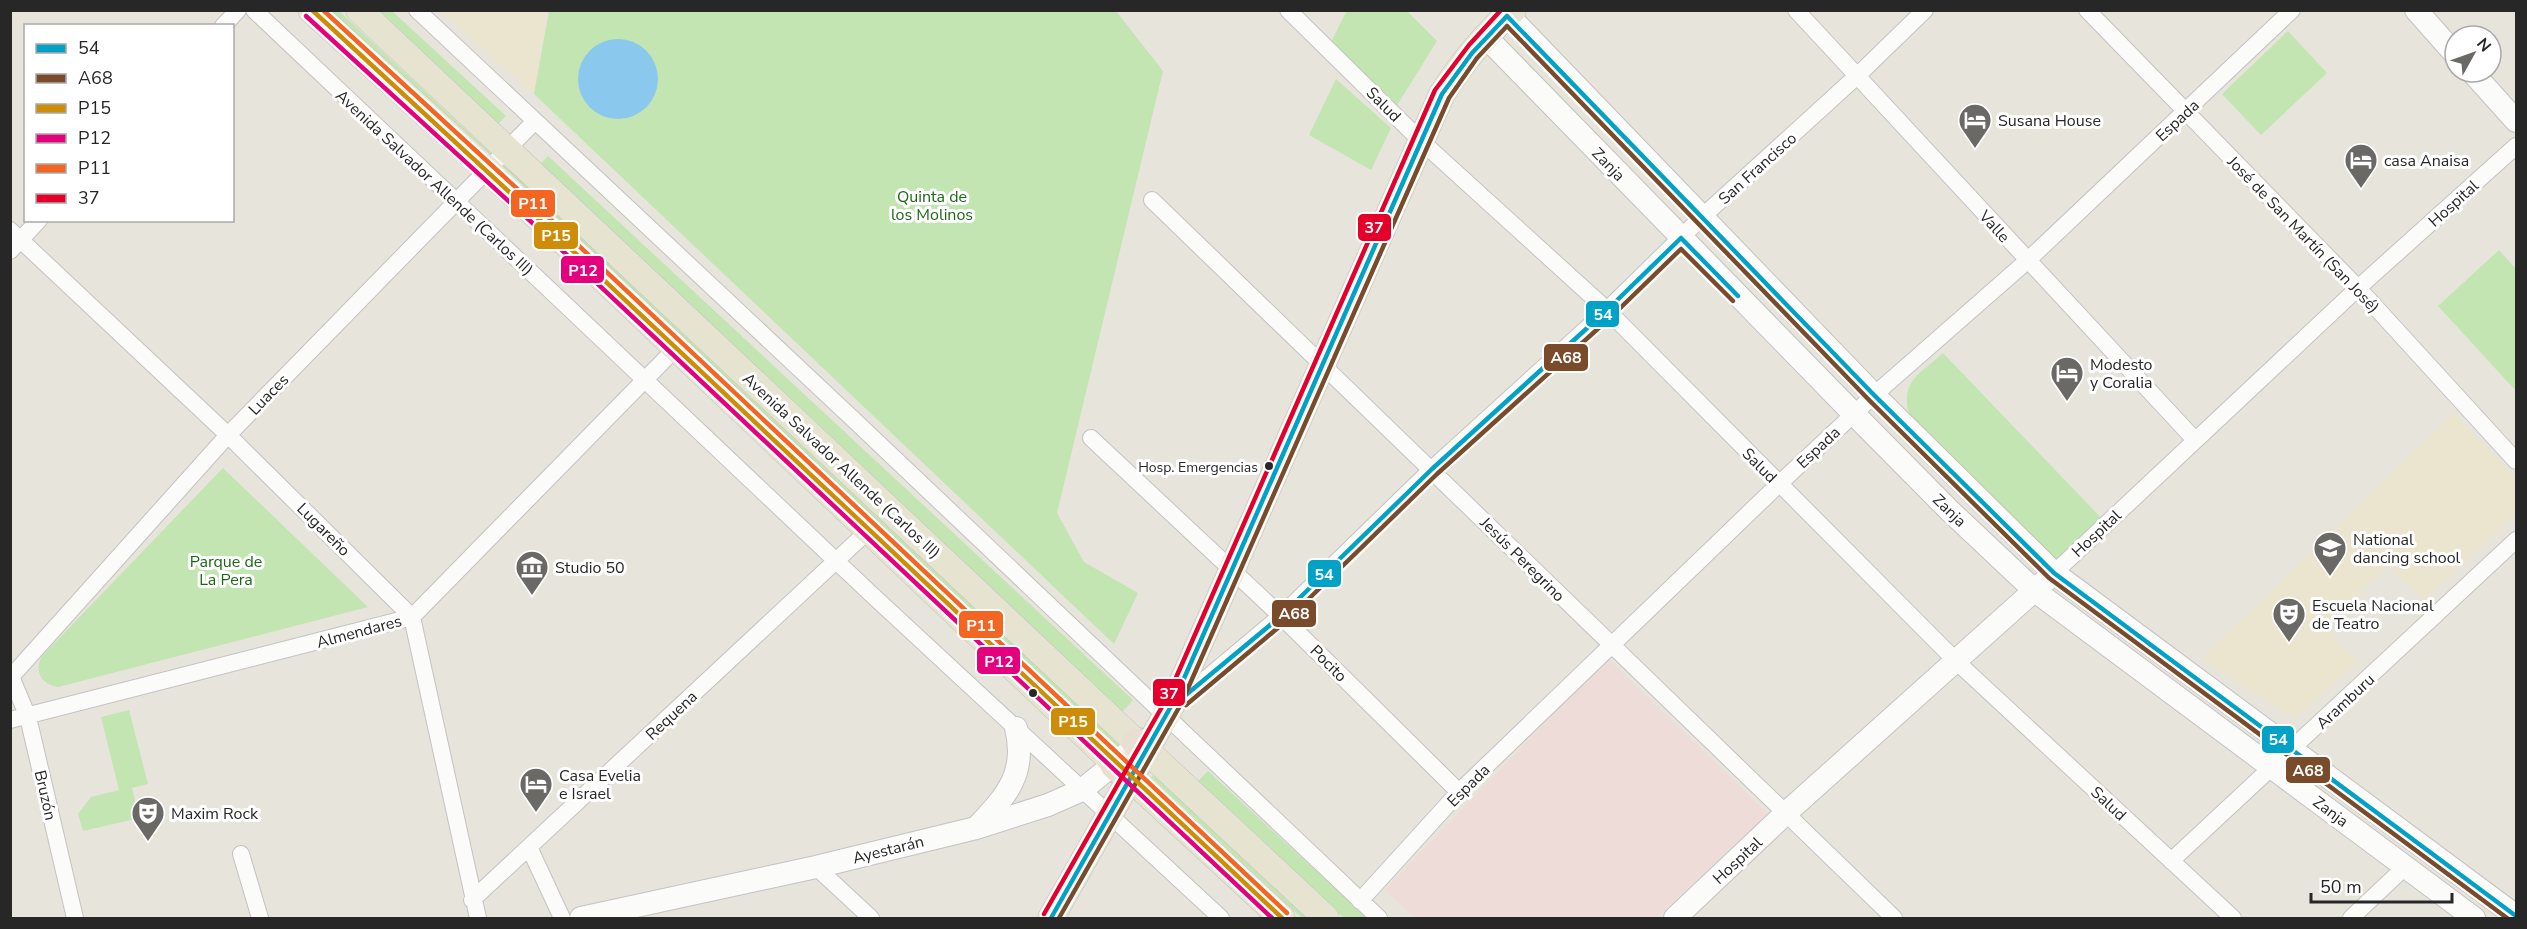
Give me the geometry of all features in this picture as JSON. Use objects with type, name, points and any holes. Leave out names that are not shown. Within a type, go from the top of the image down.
[{"type":"main road","name":"Avenida Salvador Allende (Carlos III)","points":[[311,10],[488,170],[1123,771],[1282,918]]},
{"type":"main road","name":"Avenida Salvador Allende (Carlos III)","points":[[359,10],[1326,918]]},
{"type":"main road","points":[[2416,10],[2443,40]]},
{"type":"main road","points":[[1051,918],[1110,815],[1123,771],[1149,754],[1442,94],[1457,70],[1508,12]]},
{"type":"main road","name":"Zanja","points":[[1508,12],[1874,395],[2054,573],[2517,916]]},
{"type":"main road","name":"Zanja","points":[[1485,36],[1950,511],[2035,591],[2474,918]]},
{"type":"main road","points":[[2483,84],[2517,122]]},
{"type":"main road","name":"Hospital","points":[[1675,918],[1786,813],[2054,573]]},
{"type":"main road","points":[[976,828],[1011,787],[1020,754],[1016,728]]},
{"type":"main road","name":"Ayestarán","points":[[581,918],[816,867],[976,828],[1048,805],[1123,771]]},
{"type":"street","points":[[226,24],[238,10]]},
{"type":"street","name":"Avenida Salvador Allende (Carlos III)","points":[[254,10],[643,379],[1221,918]]},
{"type":"street","points":[[417,10],[1379,918]]},
{"type":"street","name":"Salud","points":[[1288,10],[1421,141],[1607,310],[1957,662],[2233,918]]},
{"type":"street","name":"Valle","points":[[1796,10],[2195,440]]},
{"type":"street","name":"San Francisco","points":[[1165,716],[1184,697],[1281,616],[1432,469],[1607,310],[1702,217],[1858,75],[1925,10]]},
{"type":"street","name":"José de San Martín (San José)","points":[[2087,10],[2358,288],[2517,461]]},
{"type":"street","name":"Espada","points":[[1360,901],[1459,792],[1779,484],[1874,395],[2027,261],[2292,10]]},
{"type":"street","name":"Luaces","points":[[11,676],[228,435],[535,121]]},
{"type":"street","name":"Hospital","points":[[2054,573],[2358,288],[2517,146]]},
{"type":"street","name":"Jesús Peregrino","points":[[1152,200],[1432,469],[1610,646],[1894,918]]},
{"type":"street","points":[[14,240],[36,222]]},
{"type":"street","name":"Lugareño","points":[[14,240],[228,435],[412,616]]},
{"type":"street","name":"Almendares","points":[[10,720],[412,616],[676,347]]},
{"type":"street","name":"Pocito","points":[[1091,438],[1232,568],[1459,792]]},
{"type":"street","name":"Requena","points":[[472,900],[869,530]]},
{"type":"street","name":"Aramburu","points":[[2171,861],[2517,540]]},
{"type":"street","points":[[412,616],[472,900],[478,918]]},
{"type":"street","name":"Bruzón","points":[[11,676],[28,717],[75,918]]},
{"type":"street","points":[[529,847],[562,918]]},
{"type":"street","points":[[241,854],[260,918]]},
{"type":"street","points":[[816,867],[871,918]]},
{"type":"street","points":[[2351,918],[2405,867]]},
{"type":"shaded area","points":[[440,11],[548,11],[534,94]]},
{"type":"shaded area","name":"National dancing school","points":[[2453,413],[2516,478],[2516,515],[2424,601],[2388,566],[2328,621],[2324,625],[2357,662],[2295,719],[2201,659]]},
{"type":"shaded area","points":[[1607,658],[1768,814],[1656,918],[1415,918],[1385,890]]},
{"type":"green space","points":[[1347,10],[1407,11],[1437,41],[1396,107],[1330,44]]},
{"type":"green space","points":[[327,11],[339,11],[493,155],[487,160]]},
{"type":"green space","points":[[367,11],[392,11],[506,116],[494,128]]},
{"type":"green space","name":"Quinta de los Molinos","points":[[549,11],[1116,11],[1163,71],[1057,513],[1084,562],[1138,593],[1114,644],[534,94]]},
{"type":"green space","points":[[2288,31],[2327,73],[2261,135],[2222,94]]},
{"type":"green space","points":[[1336,79],[1391,128],[1371,170],[1309,135]]},
{"type":"green space","points":[[548,156],[1133,700],[1122,712],[536,168]]},
{"type":"green space","points":[[504,165],[1124,740],[1118,747],[498,170]]},
{"type":"green space","points":[[2499,250],[2516,269],[2516,391],[2438,306]]},
{"type":"green space","points":[[1943,353],[2106,523],[2054,573],[1909,414],[1907,393],[1910,385],[1920,372]]},
{"type":"green space","name":"Parque de La Pera","points":[[223,468],[368,607],[58,687],[43,680],[39,672],[42,656]]},
{"type":"green space","points":[[129,710],[148,784],[132,788],[139,818],[83,831],[78,814],[91,797],[119,790],[101,717]]},
{"type":"green space","points":[[1208,771],[1367,918],[1344,918],[1197,782]]},
{"type":"green space","points":[[1161,774],[1317,918],[1302,918],[1150,777]]},
{"type":"water","points":[[618,39],[633,42],[646,51],[655,64],[658,79],[655,94],[646,107],[633,116],[618,119],[603,116],[590,107],[581,94],[578,79],[581,64],[590,51],[603,42]]},
{"type":"transit line","name":"P15","points":[[312,10],[556,235],[1282,918]]},
{"type":"transit line","name":"P11","points":[[323,10],[561,229],[1287,913]]},
{"type":"transit line","name":"37","points":[[1044,914],[1167,698],[1435,90],[1469,45],[1501,10]]},
{"type":"transit line","name":"P12","points":[[306,16],[551,240],[1272,918]]},
{"type":"transit line","name":"54","points":[[1051,918],[1174,701],[1442,94],[1472,53],[1507,16],[1874,395],[2054,573],[2516,916]]},
{"type":"transit line","name":"A68","points":[[1059,918],[1181,704],[1449,98],[1477,58],[1507,26],[1869,400],[2049,578],[2507,918]]},
{"type":"transit line","name":"54","points":[[1181,699],[1281,616],[1432,469],[1607,310],[1681,238],[1738,296]]},
{"type":"transit line","name":"A68","points":[[1186,705],[1286,621],[1437,474],[1612,316],[1681,249],[1733,301]]},
{"type":"place","name":"Susana House","points":[[1975,149]]},
{"type":"place","name":"casa Anaisa","points":[[2361,189]]},
{"type":"place","name":"Modesto y Coralia","points":[[2067,402]]},
{"type":"place","name":"Hosp. Emergencias","points":[[1269,466]]},
{"type":"place","name":"National dancing school","points":[[2330,577]]},
{"type":"place","name":"Studio 50","points":[[532,596]]},
{"type":"place","name":"Escuela Nacional de Teatro","points":[[2289,643]]},
{"type":"place","name":"Casa Evelia e Israel","points":[[536,813]]},
{"type":"place","name":"Maxim Rock","points":[[148,842]]}]
